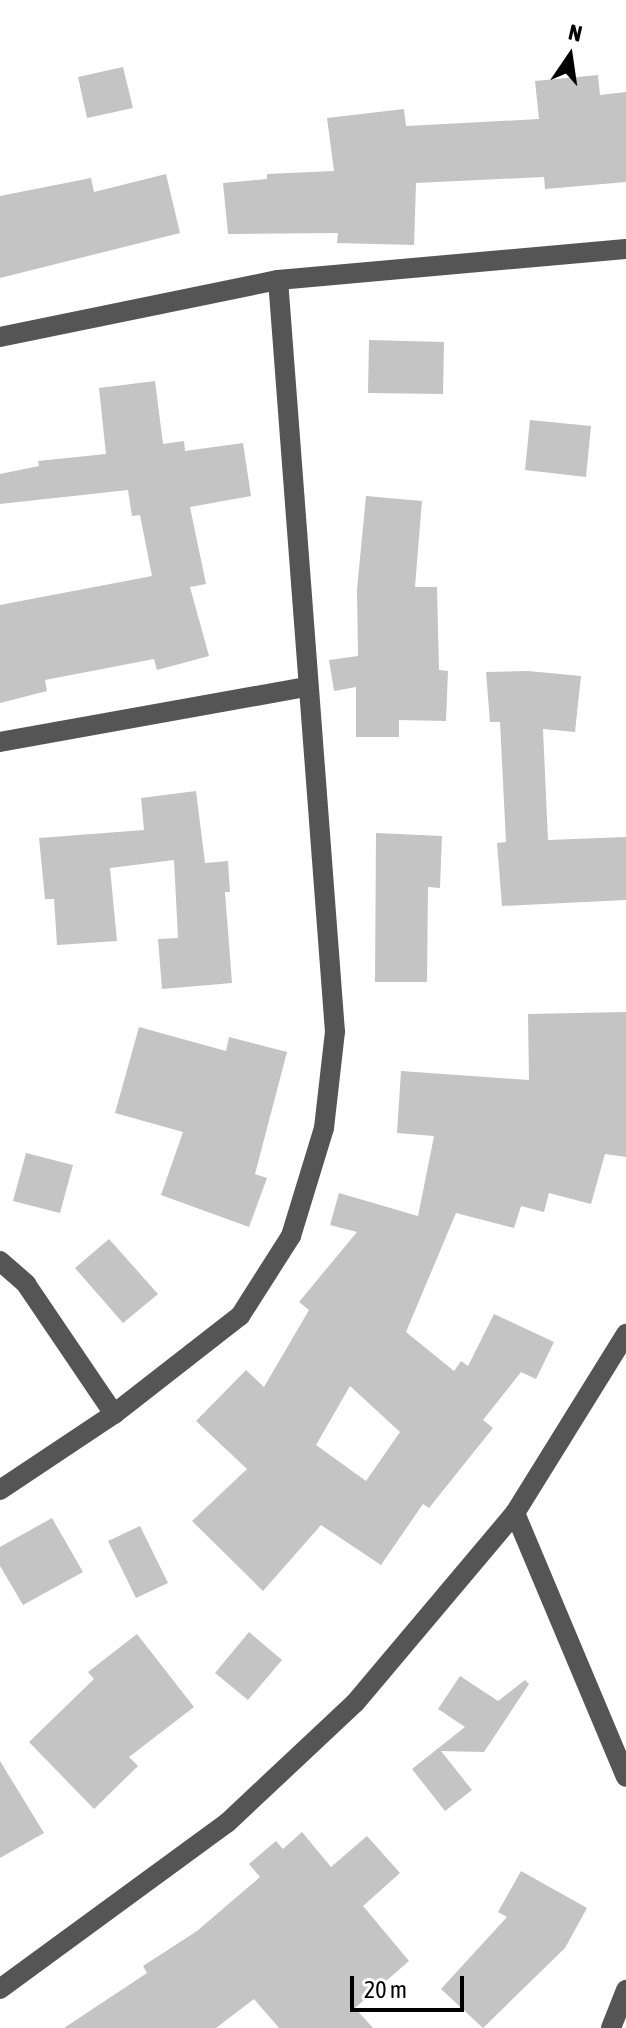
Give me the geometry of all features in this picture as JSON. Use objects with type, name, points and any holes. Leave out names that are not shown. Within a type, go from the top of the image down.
[{"type":"street","points":[[0,337],[278,280],[626,249]]},
{"type":"street","points":[[0,1490],[114,1414],[240,1316],[291,1236],[324,1128],[335,1032],[278,280]]},
{"type":"street","points":[[0,742],[307,687]]},
{"type":"street","points":[[0,1261],[26,1284],[114,1414]]},
{"type":"street","points":[[0,1989],[227,1823],[355,1703],[515,1513],[626,1334]]},
{"type":"street","points":[[515,1513],[626,1777]]},
{"type":"street","points":[[611,2028],[626,1990]]},
{"type":"building","points":[[123,67],[133,108],[87,118],[78,77]]},
{"type":"building","points":[[598,75],[600,95],[626,92],[626,182],[545,189],[544,177],[416,183],[414,245],[337,243],[338,233],[228,234],[223,183],[267,179],[267,174],[334,171],[327,118],[404,109],[406,126],[539,119],[535,81]]},
{"type":"building","points":[[166,174],[180,233],[0,278],[0,196],[91,178],[94,192]]},
{"type":"building","points":[[369,340],[444,342],[443,394],[368,393]]},
{"type":"building","points":[[155,381],[163,444],[184,441],[185,451],[243,443],[251,496],[190,507],[206,584],[190,587],[209,656],[157,670],[154,659],[45,680],[47,691],[0,703],[0,605],[152,576],[140,515],[132,516],[128,490],[0,504],[0,474],[39,466],[38,461],[106,454],[99,388]]},
{"type":"building","points":[[530,420],[591,426],[586,477],[525,470]]},
{"type":"building","points":[[366,496],[422,501],[415,587],[437,587],[439,670],[448,671],[446,721],[399,720],[399,737],[356,737],[356,687],[334,691],[329,660],[358,656],[357,589]]},
{"type":"building","points":[[528,671],[581,676],[575,732],[543,729],[548,840],[626,837],[626,900],[502,906],[497,843],[506,842],[500,722],[490,722],[486,672]]},
{"type":"building","points":[[196,791],[205,863],[228,861],[230,892],[225,892],[232,983],[162,989],[158,939],[178,938],[174,860],[110,868],[117,941],[57,945],[54,899],[45,899],[39,838],[144,830],[141,798]]},
{"type":"building","points":[[376,833],[442,836],[440,888],[428,887],[427,982],[375,982]]},
{"type":"building","points":[[626,1012],[626,1157],[605,1154],[591,1204],[549,1193],[544,1212],[521,1206],[514,1228],[456,1213],[406,1332],[454,1371],[461,1361],[468,1366],[494,1314],[554,1342],[536,1379],[521,1372],[483,1420],[493,1428],[429,1508],[423,1504],[381,1565],[321,1525],[263,1591],[192,1521],[247,1469],[196,1421],[246,1370],[264,1387],[309,1310],[299,1302],[357,1232],[330,1225],[339,1193],[418,1216],[434,1136],[397,1133],[401,1071],[529,1080],[528,1014]],"holes":[[[350,1386],[400,1432],[366,1481],[316,1445]]]},
{"type":"building","points":[[139,1027],[226,1051],[229,1037],[287,1052],[255,1174],[267,1178],[249,1227],[161,1195],[183,1132],[115,1113]]},
{"type":"building","points":[[26,1153],[73,1165],[60,1213],[13,1201]]},
{"type":"building","points":[[109,1239],[158,1294],[123,1323],[75,1268]]},
{"type":"building","points":[[52,1518],[83,1572],[23,1605],[0,1566],[0,1547]]},
{"type":"building","points":[[140,1526],[168,1583],[136,1598],[108,1541]]},
{"type":"building","points":[[249,1632],[282,1660],[248,1700],[215,1673]]},
{"type":"building","points":[[137,1634],[194,1707],[129,1757],[138,1766],[94,1809],[29,1742],[94,1679],[88,1672]]},
{"type":"building","points":[[460,1676],[498,1701],[525,1680],[529,1684],[484,1752],[441,1751],[472,1790],[445,1811],[412,1769],[465,1727],[438,1709]]},
{"type":"building","points":[[0,1761],[44,1833],[0,1858]]},
{"type":"building","points":[[302,1832],[331,1867],[367,1836],[400,1873],[363,1906],[409,1961],[355,2008],[373,2028],[279,2028],[254,1999],[216,2028],[64,2028],[147,1973],[143,1966],[197,1931],[260,1877],[249,1864],[276,1841],[283,1849]]},
{"type":"building","points":[[521,1871],[587,1908],[565,1948],[483,2028],[441,1989],[507,1917],[498,1912]]}]
